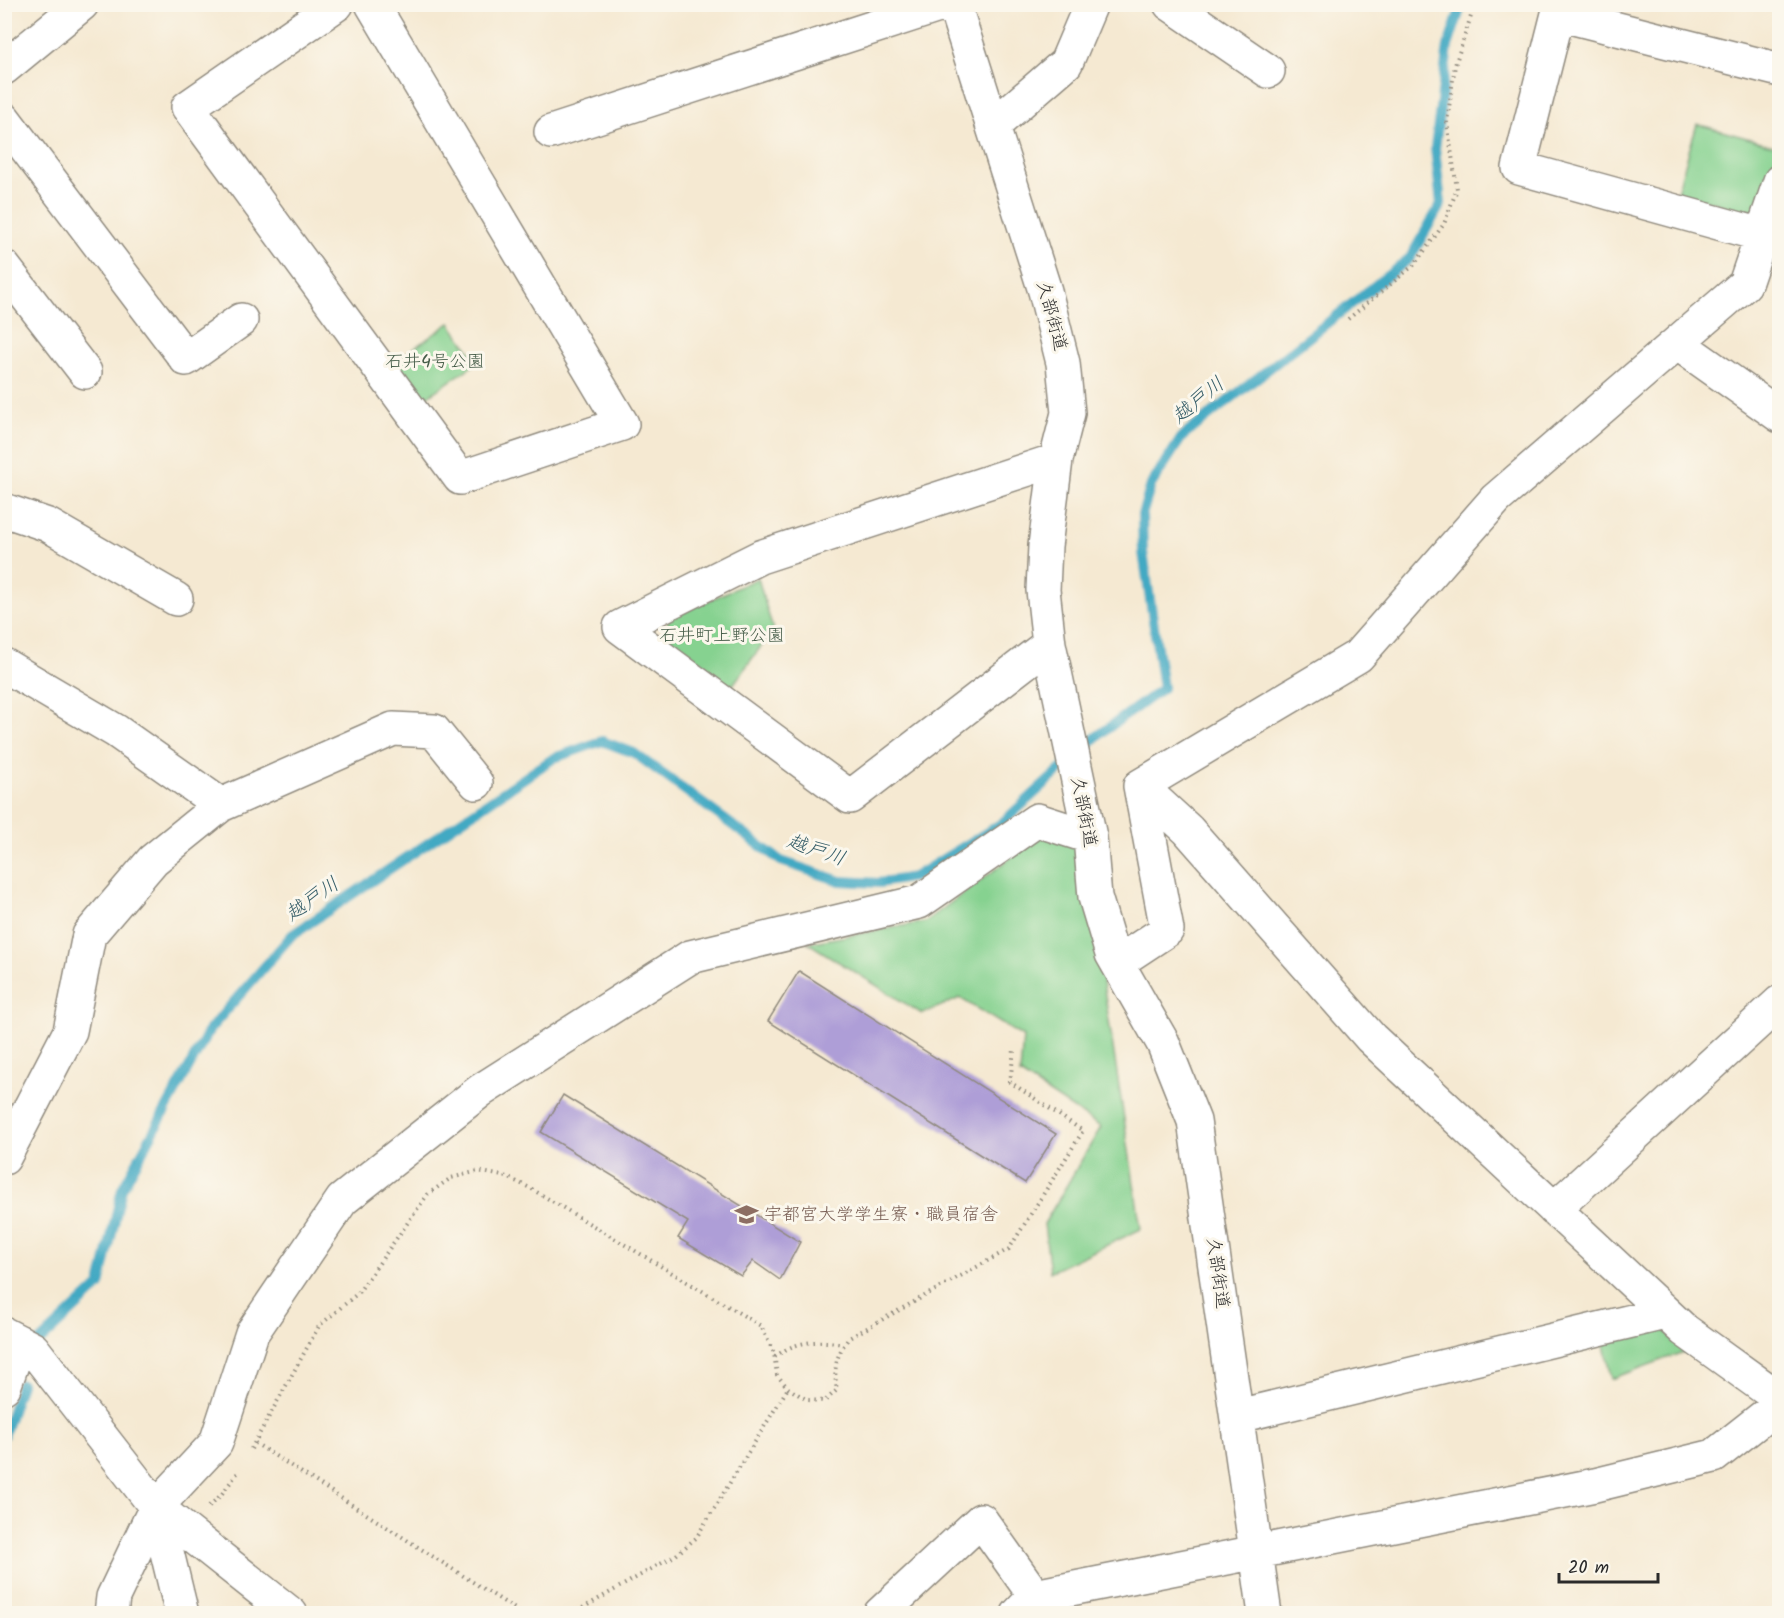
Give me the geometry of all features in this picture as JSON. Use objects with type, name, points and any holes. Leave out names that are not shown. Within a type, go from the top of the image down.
[{"type":"street","points":[[4,68],[82,4]]},
{"type":"street","points":[[337,4],[188,107],[460,478],[622,424],[372,4]]},
{"type":"street","points":[[551,132],[945,4]]},
{"type":"street","name":"久部街道","points":[[954,4],[1045,291],[1063,363],[1068,413],[1056,460],[1045,546],[1044,590],[1049,644],[1090,837],[1095,897],[1117,963],[1163,1042],[1194,1121],[1265,1614]]},
{"type":"street","points":[[993,126],[1066,63],[1091,4]]},
{"type":"street","points":[[1170,4],[1268,71]]},
{"type":"street","points":[[1762,235],[1519,168],[1558,14],[1779,70]]},
{"type":"street","points":[[4,119],[186,359],[241,320]]},
{"type":"street","points":[[1140,786],[1358,656],[1496,500],[1745,284],[1779,181]]},
{"type":"street","points":[[4,267],[85,372]]},
{"type":"street","points":[[1677,343],[1779,416]]},
{"type":"street","points":[[1049,644],[850,797],[620,627],[760,558],[1056,460]]},
{"type":"street","points":[[4,510],[48,525],[176,599]]},
{"type":"street","points":[[4,665],[116,731],[221,805]]},
{"type":"street","points":[[4,1158],[70,1031],[88,935],[153,860],[221,805],[393,729],[434,731],[476,783]]},
{"type":"street","points":[[1117,963],[1167,930],[1140,786]]},
{"type":"street","points":[[1140,786],[1188,830],[1371,1038],[1684,1330],[1779,1399]]},
{"type":"street","points":[[107,1608],[156,1507],[216,1443],[252,1333],[342,1200],[480,1091],[690,957],[919,902],[1037,820],[1090,837]]},
{"type":"street","points":[[1554,1209],[1779,1002]]},
{"type":"street","points":[[1238,1416],[1665,1312]]},
{"type":"street","points":[[4,1387],[12,1338],[33,1349],[156,1507],[291,1614]]},
{"type":"street","points":[[880,1614],[981,1520],[1027,1605],[1257,1551],[1595,1485],[1714,1456],[1779,1404]]},
{"type":"street","points":[[156,1507],[182,1614]]},
{"type":"path","points":[[1348,319],[1414,265],[1443,224],[1457,189],[1447,122],[1455,65],[1475,4]]},
{"type":"path","points":[[250,1451],[320,1326],[358,1293],[428,1194],[451,1178],[478,1171],[507,1177],[530,1188],[761,1326],[775,1357],[777,1376],[788,1389],[807,1400],[825,1401],[837,1390],[834,1372],[839,1350],[849,1338],[1009,1249],[1083,1131],[1010,1082],[1014,1050]]},
{"type":"path","points":[[775,1357],[788,1347],[807,1342],[844,1344]]},
{"type":"path","points":[[572,1614],[676,1555],[696,1538],[788,1389]]},
{"type":"path","points":[[255,1443],[523,1614]]},
{"type":"path","points":[[183,1529],[221,1496],[242,1467]]},
{"type":"green space","points":[[1697,124],[1779,147],[1766,204],[1750,213],[1677,192]]},
{"type":"green space","name":"石井4号公園","points":[[450,323],[478,362],[422,400],[394,362]]},
{"type":"green space","name":"石井町上野公園","points":[[758,578],[773,630],[730,689],[666,642],[668,619]]},
{"type":"green space","points":[[1059,822],[1080,833],[1141,1229],[1050,1272],[1044,1224],[1101,1127],[1020,1074],[1023,1037],[960,998],[922,1014],[808,943],[925,922]]},
{"type":"green space","points":[[1660,1327],[1689,1350],[1611,1379],[1603,1340]]},
{"type":"building","points":[[799,971],[1056,1134],[1025,1183],[768,1021]]},
{"type":"building","points":[[563,1095],[800,1242],[780,1280],[753,1261],[741,1276],[678,1238],[688,1222],[541,1132]]},
{"type":"waterway","name":"越戸川","points":[[34,1347],[100,1285],[122,1189],[210,1029],[292,935],[554,758],[602,741],[634,753],[781,861],[840,881],[879,883],[914,877],[1002,823],[1096,737],[1163,688],[1143,552],[1142,515],[1151,485],[1182,437],[1410,258],[1441,204],[1435,148],[1448,46],[1462,4]]},
{"type":"waterway","name":"越戸川","points":[[4,1435],[21,1384]]},
{"type":"place","name":"宇都宮大学学生寮・職員宿舎","points":[[746,1215]]}]
